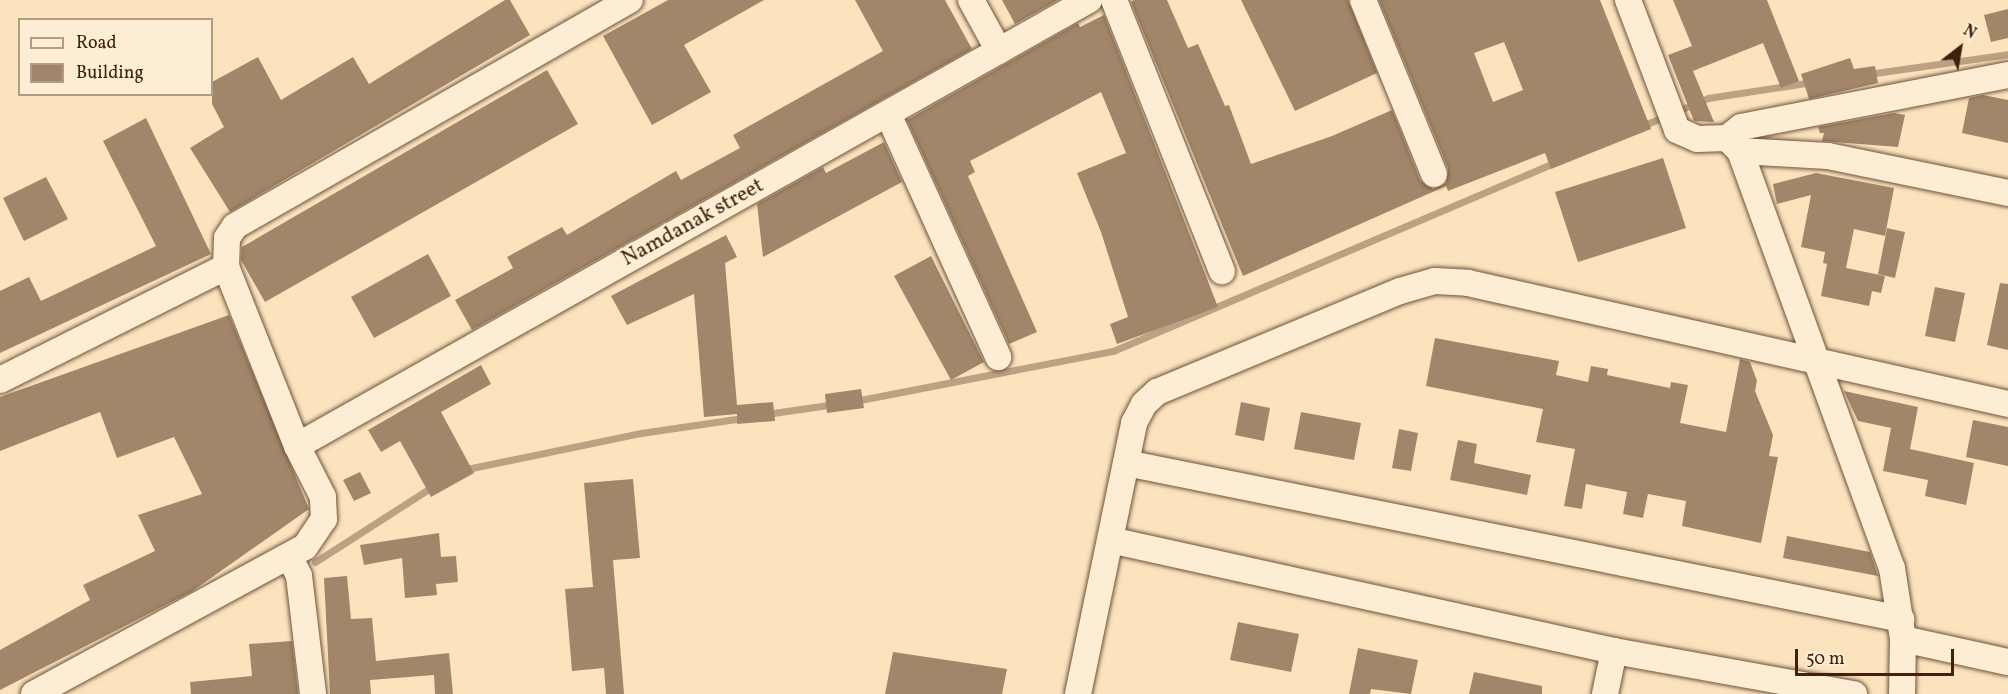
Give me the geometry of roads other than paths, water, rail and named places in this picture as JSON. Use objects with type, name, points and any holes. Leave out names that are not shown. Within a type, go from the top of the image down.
[{"type":"street","points":[[34,694],[289,556],[318,533],[327,509],[297,446],[226,267],[228,238],[247,218],[630,0]]},
{"type":"street","points":[[970,0],[999,51]]},
{"type":"street","name":"Namdanak street","points":[[297,446],[1089,0]]},
{"type":"street","points":[[1114,0],[1222,271]]},
{"type":"street","points":[[1363,0],[1434,174]]},
{"type":"street","points":[[1628,0],[1659,90],[1677,130],[1685,137],[1828,156],[2008,194]]},
{"type":"street","points":[[1902,694],[1902,629],[1892,568],[1820,364],[1733,145],[1741,127],[2008,75]]},
{"type":"street","points":[[888,114],[998,357]]},
{"type":"street","points":[[0,381],[226,267]]},
{"type":"street","points":[[1078,694],[1134,423],[1144,404],[1157,392],[1435,281],[1468,283],[1820,364],[2008,404]]},
{"type":"street","points":[[1126,463],[1902,629],[2008,662]]},
{"type":"street","points":[[1110,540],[1614,651],[1854,694]]},
{"type":"street","points":[[289,556],[299,576],[313,694]]},
{"type":"street","points":[[1605,694],[1614,651]]},
{"type":"waterway","points":[[1868,74],[2008,54]]},
{"type":"waterway","points":[[1642,126],[1708,98],[1813,82]]},
{"type":"waterway","points":[[855,401],[1113,351],[1557,162]]},
{"type":"waterway","points":[[766,414],[835,404]]},
{"type":"waterway","points":[[462,470],[641,433],[743,418]]},
{"type":"waterway","points":[[315,562],[435,485]]}]
